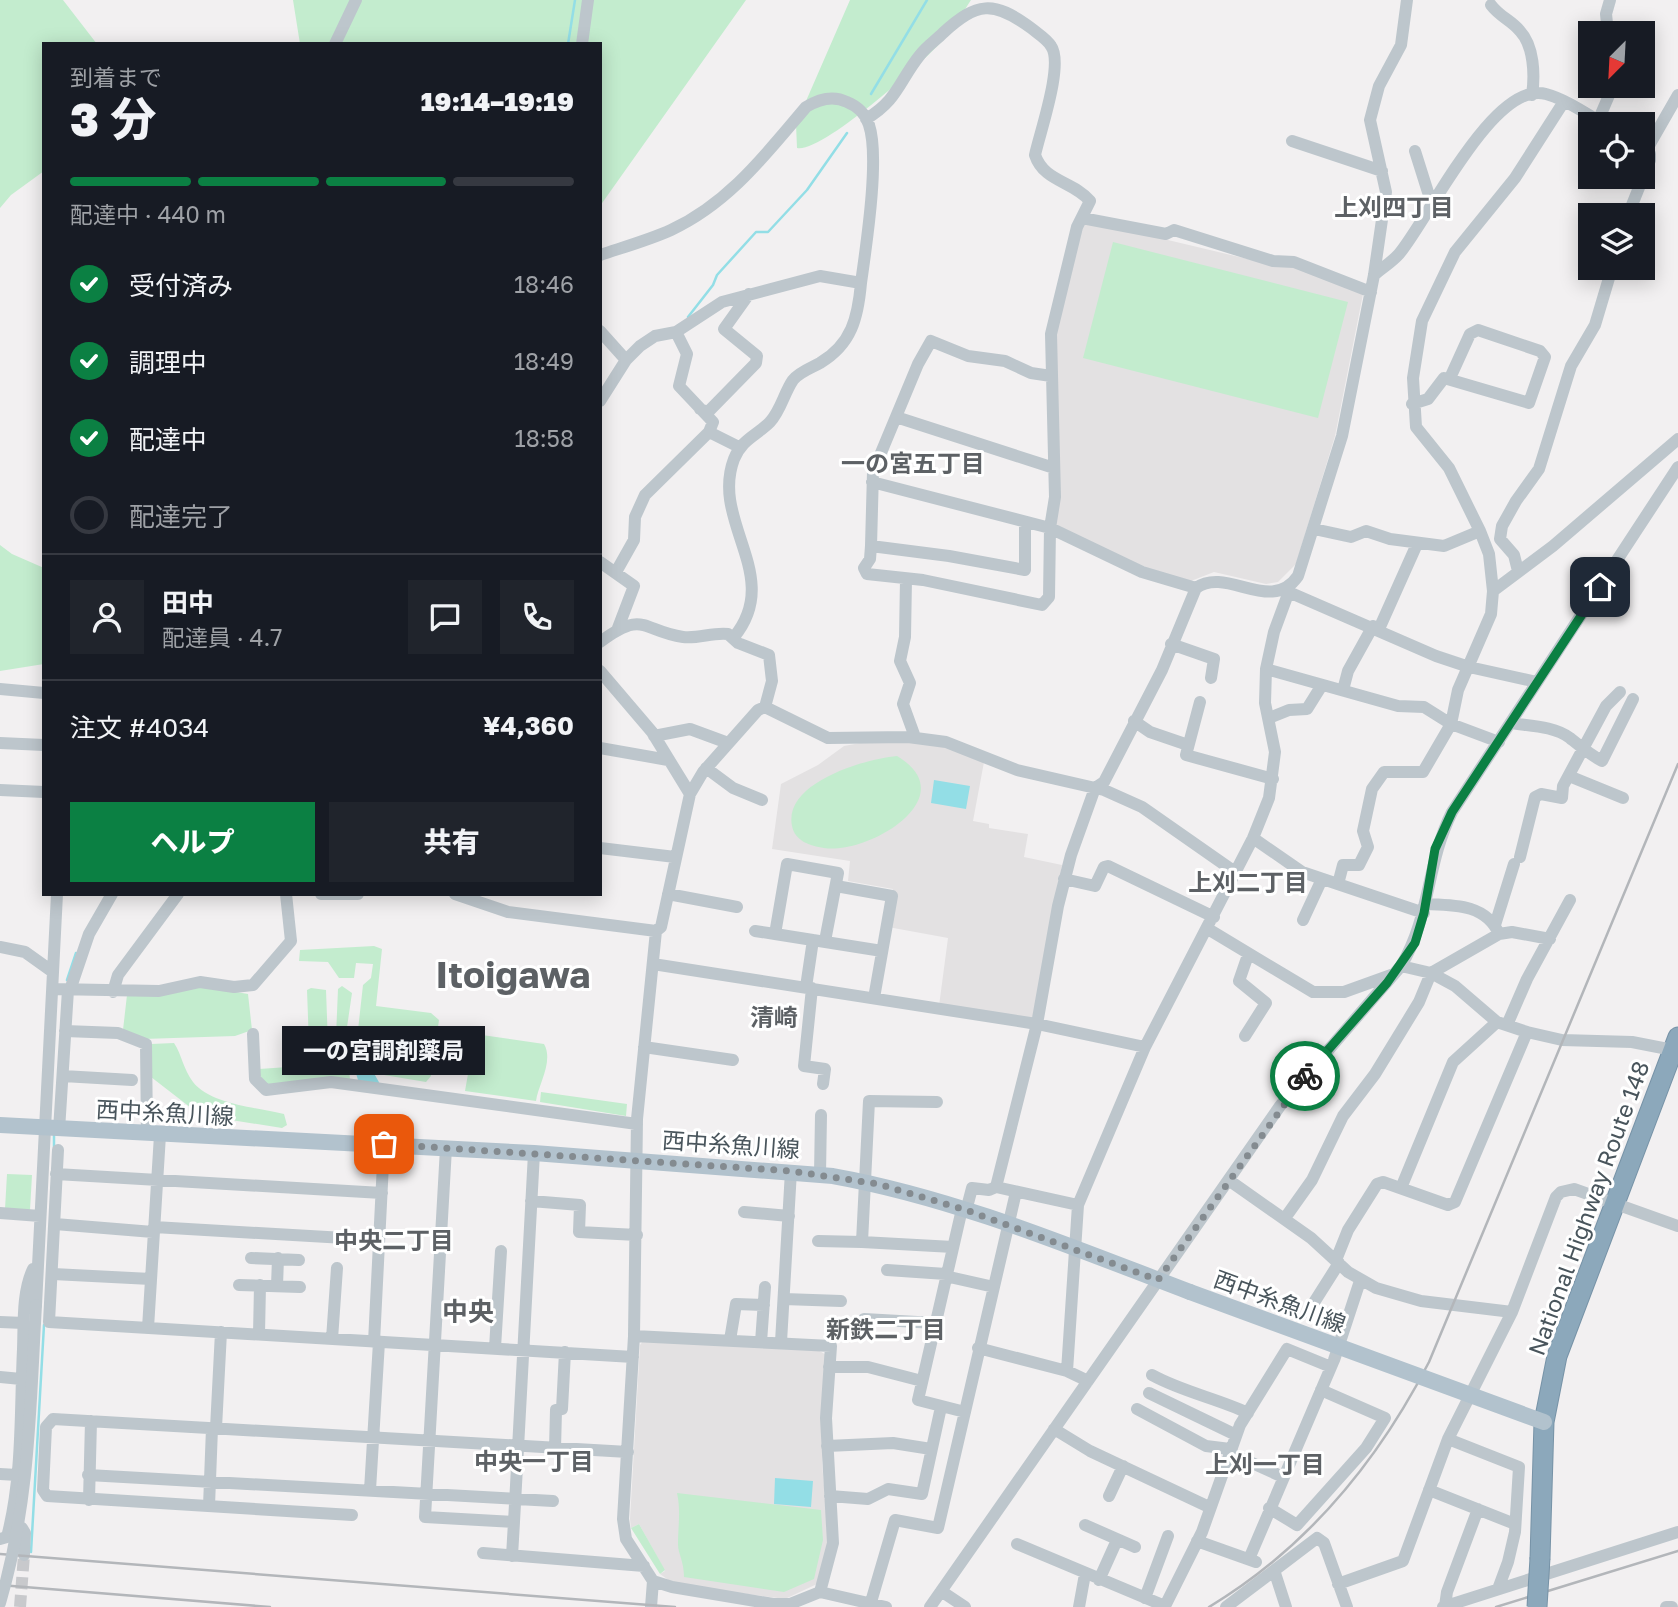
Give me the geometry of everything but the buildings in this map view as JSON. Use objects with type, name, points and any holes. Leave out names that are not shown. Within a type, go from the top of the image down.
[{"type":"highway","name":"National Highway Route 148","points":[[1537,1607],[1544,1422],[1557,1356],[1675,1043]]},
{"type":"main road","name":"西中糸魚川線","points":[[0,1125],[534,1153],[791,1171],[866,1182],[1010,1225],[1544,1422]]},
{"type":"street","points":[[336,42],[356,0]]},
{"type":"street","points":[[582,42],[588,0]]},
{"type":"street","points":[[1067,1371],[1078,1205],[1145,1047],[1253,838],[1273,779],[1275,752],[1265,703],[1266,670],[1286,592],[1298,576],[1342,436],[1371,292],[1385,205],[1382,171],[1374,150],[1370,120],[1379,86],[1401,45],[1407,0]]},
{"type":"street","points":[[1607,21],[1610,0]]},
{"type":"street","points":[[1491,5],[1501,18],[1522,32],[1528,42],[1535,76],[1532,95]]},
{"type":"street","points":[[866,119],[885,108],[920,55],[966,12],[985,7],[998,10],[1028,26],[1051,45],[1056,69],[1035,155],[1039,168],[1048,176],[1088,198],[1089,205],[1077,227],[1051,334],[1055,496],[1050,528],[1049,597],[1042,605],[867,574],[864,568],[870,559],[872,482],[918,364],[931,341],[968,356],[1005,361],[1031,373],[1051,376]]},
{"type":"street","points":[[1374,275],[1398,256],[1499,112],[1518,98],[1545,93],[1580,112]]},
{"type":"street","points":[[1655,132],[1678,95]]},
{"type":"street","points":[[602,254],[671,230],[713,205],[754,169],[806,107],[818,100],[844,100],[856,107],[866,119],[872,142],[869,222],[858,315],[840,348],[798,375],[769,422],[739,447],[731,469],[731,507],[751,569],[753,586],[749,611],[734,637]]},
{"type":"street","points":[[1338,884],[1343,865],[1359,866],[1368,847],[1363,831],[1372,789],[1388,771],[1423,772],[1451,724],[1458,690],[1491,614],[1493,591],[1489,554],[1480,531],[1449,468],[1416,427],[1412,404],[1413,378],[1422,321],[1455,252],[1515,178],[1563,103]]},
{"type":"street","points":[[1292,141],[1382,171]]},
{"type":"street","points":[[1415,151],[1432,205]]},
{"type":"street","points":[[1082,218],[1166,234],[1174,230],[1273,261],[1294,262],[1371,292]]},
{"type":"street","points":[[602,398],[626,360],[655,336],[676,332],[722,302],[820,276],[861,283]]},
{"type":"street","points":[[1489,554],[1500,539],[1502,526],[1516,501],[1539,469],[1572,366],[1595,325],[1608,280]]},
{"type":"street","points":[[699,409],[708,412],[756,363],[757,356],[724,330],[749,294]]},
{"type":"street","points":[[1412,404],[1428,399],[1438,380],[1450,378],[1528,403],[1545,358],[1540,351],[1478,330],[1470,334],[1450,378]]},
{"type":"street","points":[[616,572],[634,540],[635,517],[645,495],[709,432],[713,422],[679,387],[687,354],[676,332]]},
{"type":"street","points":[[602,333],[626,360]]},
{"type":"street","points":[[896,417],[1054,468]]},
{"type":"street","points":[[709,432],[739,447]]},
{"type":"street","points":[[1493,591],[1553,546],[1678,439]]},
{"type":"street","points":[[930,1607],[1288,1097],[1398,970],[1415,943],[1441,835],[1537,682],[1678,467]]},
{"type":"street","points":[[872,482],[1050,528],[1142,572],[1196,588]]},
{"type":"street","points":[[871,546],[949,556],[1025,570],[1024,522]]},
{"type":"street","points":[[1314,529],[1351,537],[1366,531],[1417,544],[1444,546],[1480,531]]},
{"type":"street","points":[[1500,539],[1514,555],[1518,571]]},
{"type":"street","points":[[1343,690],[1348,671],[1376,628],[1417,544]]},
{"type":"street","points":[[602,563],[634,586],[618,628]]},
{"type":"street","points":[[906,579],[905,637],[900,661],[910,683],[903,704],[915,737]]},
{"type":"street","points":[[996,1187],[1037,1024],[1065,879],[1095,788],[1104,782],[1162,670],[1196,588],[1206,582],[1271,593],[1286,592],[1469,667],[1537,682]]},
{"type":"street","points":[[602,640],[618,628],[645,623],[683,637],[722,634],[734,637],[738,643],[769,655],[772,681],[765,707]]},
{"type":"street","points":[[1171,644],[1214,659],[1211,678]]},
{"type":"street","points":[[1266,670],[1398,706],[1424,707],[1451,724],[1499,742]]},
{"type":"street","points":[[602,673],[654,736],[690,794]]},
{"type":"street","points":[[1269,718],[1289,710],[1307,709],[1322,685]]},
{"type":"street","points":[[0,689],[42,693]]},
{"type":"street","points":[[1285,1218],[1312,1180],[1343,1116],[1375,1074],[1419,1002],[1431,973],[1497,929],[1535,797],[1541,794],[1562,798],[1569,776],[1606,706],[1620,692]]},
{"type":"street","points":[[1511,723],[1549,729],[1569,737],[1582,751],[1602,761],[1633,699]]},
{"type":"street","points":[[1200,702],[1186,755],[1273,779]]},
{"type":"street","points":[[461,896],[508,912],[656,931],[661,927],[690,794],[706,768],[758,709],[765,707],[828,738],[915,737],[960,746],[1017,770],[1095,788],[1142,807],[1235,872]]},
{"type":"street","points":[[1134,721],[1150,732],[1188,745]]},
{"type":"street","points":[[654,736],[690,729],[728,743]]},
{"type":"street","points":[[0,743],[42,745]]},
{"type":"street","points":[[602,748],[668,760]]},
{"type":"street","points":[[706,768],[733,788],[762,800]]},
{"type":"street","points":[[1569,776],[1623,798]]},
{"type":"street","points":[[0,790],[42,792]]},
{"type":"street","points":[[1253,838],[1302,872],[1322,879],[1425,908],[1468,907],[1479,911],[1497,929],[1550,939]]},
{"type":"street","points":[[602,848],[675,857]]},
{"type":"street","points":[[775,934],[787,864],[838,873],[809,988],[804,1066],[825,1069],[823,1084]]},
{"type":"street","points":[[1065,879],[1095,886],[1104,867],[1108,866],[1211,923],[1248,955],[1313,992],[1344,992],[1398,970],[1431,973],[1455,986],[1502,1023],[1527,1032],[1562,1040],[1675,1043]]},
{"type":"street","points":[[1303,920],[1322,879]]},
{"type":"street","points":[[836,887],[892,897],[874,998]]},
{"type":"street","points":[[668,894],[737,907]]},
{"type":"street","points":[[52,1129],[53,972],[57,896]]},
{"type":"street","points":[[0,1603],[14,1555],[25,1495],[40,1216],[52,1129],[63,1076],[69,990],[89,934],[112,896]]},
{"type":"street","points":[[113,992],[118,975],[177,896]]},
{"type":"street","points":[[53,989],[113,992],[159,991],[200,982],[234,987],[253,985],[292,941],[286,896]]},
{"type":"street","points":[[1401,1188],[1453,1062],[1502,1023],[1570,900]]},
{"type":"street","points":[[651,1607],[653,1581],[624,1532],[634,1336],[637,1124],[656,931]]},
{"type":"street","points":[[755,931],[882,951]]},
{"type":"street","points":[[0,947],[25,952],[53,972]]},
{"type":"street","points":[[1245,1036],[1266,1003],[1239,981],[1248,955]]},
{"type":"street","points":[[653,964],[1037,1024],[1145,1047]]},
{"type":"street","points":[[65,1031],[118,1033],[146,1044],[156,1181],[148,1328]]},
{"type":"street","points":[[1308,1312],[1338,1262],[1348,1230],[1372,1188],[1383,1182],[1448,1205],[1455,1202],[1527,1032]]},
{"type":"street","points":[[253,1034],[255,1079],[265,1090],[331,1082],[637,1124]]},
{"type":"street","points":[[644,1047],[733,1060]]},
{"type":"street","points":[[63,1076],[132,1080]]},
{"type":"street","points":[[862,1242],[869,1101],[937,1102]]},
{"type":"street","points":[[820,1174],[821,1115]]},
{"type":"street","points":[[370,1490],[384,1144]]},
{"type":"street","points":[[446,1148],[425,1517],[514,1522]]},
{"type":"street","points":[[58,1150],[49,1322],[633,1357]]},
{"type":"street","points":[[512,1556],[534,1153]]},
{"type":"street","points":[[782,1342],[791,1171]]},
{"type":"street","points":[[56,1174],[382,1193]]},
{"type":"street","points":[[1230,1181],[1285,1218],[1360,1281],[1421,1301],[1512,1312]]},
{"type":"street","points":[[965,1412],[919,1402],[946,1275],[972,1188],[989,1190],[996,1187],[1078,1205]]},
{"type":"street","points":[[1338,1584],[1403,1561],[1448,1439],[1512,1312],[1561,1192],[1574,1189],[1678,1226]]},
{"type":"street","points":[[870,1602],[895,1520],[938,1528],[1016,1192]]},
{"type":"street","points":[[531,1201],[580,1205],[579,1232],[636,1235]]},
{"type":"street","points":[[744,1212],[789,1216]]},
{"type":"street","points":[[0,1213],[40,1216]]},
{"type":"street","points":[[55,1224],[379,1240]]},
{"type":"street","points":[[818,1241],[953,1247]]},
{"type":"street","points":[[495,1348],[502,1251]]},
{"type":"street","points":[[251,1258],[299,1259]]},
{"type":"street","points":[[277,1286],[278,1258]]},
{"type":"street","points":[[0,1539],[7,1537],[17,1478],[27,1288],[37,1259]]},
{"type":"street","points":[[332,1339],[337,1268]]},
{"type":"street","points":[[887,1270],[946,1275],[994,1287]]},
{"type":"street","points":[[53,1274],[151,1279]]},
{"type":"street","points":[[1197,1541],[1252,1560],[1269,1508],[1331,1367],[1360,1281]]},
{"type":"street","points":[[239,1285],[300,1287]]},
{"type":"street","points":[[259,1335],[260,1285]]},
{"type":"street","points":[[761,1342],[765,1287]]},
{"type":"street","points":[[784,1299],[841,1301]]},
{"type":"street","points":[[730,1340],[736,1304],[764,1305]]},
{"type":"street","points":[[864,1319],[935,1323]]},
{"type":"street","points":[[0,1322],[24,1324]]},
{"type":"street","points":[[209,1506],[221,1332]]},
{"type":"street","points":[[634,1336],[831,1346],[827,1446],[833,1543],[820,1592]]},
{"type":"street","points":[[978,1348],[1067,1371],[1088,1381]]},
{"type":"street","points":[[1017,1544],[1165,1606],[1197,1541],[1236,1434],[1287,1349],[1331,1367]]},
{"type":"street","points":[[555,1449],[556,1410],[562,1409],[565,1352]]},
{"type":"street","points":[[829,1367],[868,1367],[922,1381]]},
{"type":"street","points":[[1152,1375],[1208,1400],[1225,1402],[1248,1413]]},
{"type":"street","points":[[0,1377],[21,1379]]},
{"type":"street","points":[[1269,1508],[1297,1525],[1366,1448],[1385,1418],[1321,1390]]},
{"type":"street","points":[[1149,1393],[1236,1434]]},
{"type":"street","points":[[830,1496],[868,1499],[888,1489],[919,1496],[922,1494],[941,1407]]},
{"type":"street","points":[[1136,1409],[1206,1446],[1229,1451],[1283,1477]]},
{"type":"street","points":[[352,1515],[47,1496],[43,1490],[49,1424],[52,1419],[519,1448],[628,1452]]},
{"type":"street","points":[[89,1500],[91,1421]]},
{"type":"street","points":[[1054,1429],[1122,1466],[1209,1507]]},
{"type":"street","points":[[1448,1439],[1519,1467],[1515,1524],[1508,1562],[1498,1588]]},
{"type":"street","points":[[827,1446],[893,1443],[931,1449]]},
{"type":"street","points":[[1110,1496],[1122,1466]]},
{"type":"street","points":[[0,1474],[44,1479]]},
{"type":"street","points":[[88,1475],[553,1501]]},
{"type":"street","points":[[320,1512],[321,1488]]},
{"type":"street","points":[[1429,1490],[1515,1524]]},
{"type":"street","points":[[1444,1607],[1478,1509]]},
{"type":"street","points":[[1085,1525],[1135,1547]]},
{"type":"street","points":[[10,1526],[22,1528],[25,1534],[24,1555]]},
{"type":"street","points":[[1444,1607],[1678,1532]]},
{"type":"street","points":[[1145,1598],[1168,1536]]},
{"type":"street","points":[[1226,1607],[1275,1573],[1317,1538],[1324,1543],[1346,1607]]},
{"type":"street","points":[[1099,1580],[1117,1540]]},
{"type":"street","points":[[483,1553],[644,1566]]},
{"type":"street","points":[[1275,1573],[1286,1607]]},
{"type":"street","points":[[1079,1607],[1086,1574]]},
{"type":"street","points":[[653,1581],[672,1587],[773,1604],[790,1604],[820,1592],[886,1607]]},
{"type":"street","points":[[941,1591],[965,1607]]},
{"type":"street","points":[[1666,1607],[1672,1607]]},
{"type":"shaded area","points":[[1088,221],[1273,265],[1293,264],[1363,294],[1335,436],[1296,564],[1278,582],[1266,584],[1214,572],[1191,581],[1165,577],[1053,526],[1051,334],[1082,226]]},
{"type":"shaded area","points":[[871,741],[940,744],[984,762],[973,821],[989,824],[989,828],[1028,834],[1024,857],[1062,865],[1036,1013],[1030,1019],[939,1006],[948,938],[888,927],[893,889],[848,881],[850,861],[772,849],[781,784],[818,765],[844,746]]},
{"type":"shaded area","points":[[644,1340],[816,1349],[828,1356],[822,1463],[829,1543],[817,1584],[785,1599],[674,1584],[660,1574],[665,1571],[639,1524],[631,1528],[630,1519],[640,1345]]},
{"type":"green space","points":[[0,0],[63,0],[95,42],[42,42],[42,172],[11,195],[0,208]]},
{"type":"green space","points":[[293,0],[746,0],[602,203],[602,42],[300,42]]},
{"type":"green space","points":[[850,0],[971,0],[947,36],[874,103],[828,136],[810,146],[797,148],[796,124]]},
{"type":"green space","points":[[1113,242],[1348,302],[1318,418],[1083,358]]},
{"type":"green space","points":[[0,545],[12,554],[42,567],[42,664],[0,671]]},
{"type":"green space","points":[[897,756],[915,772],[921,789],[916,805],[903,820],[885,833],[843,848],[814,846],[796,835],[792,826],[793,811],[800,797],[813,786],[847,768]]},
{"type":"green space","points":[[374,946],[382,949],[376,1006],[431,1013],[439,1020],[431,1076],[426,1082],[384,1075],[358,1030],[363,985],[371,978],[373,964],[356,963],[354,978],[339,978],[328,962],[299,961],[300,950]]},
{"type":"green space","points":[[201,986],[248,994],[252,1030],[235,1036],[143,1039],[123,1030],[127,995]]},
{"type":"green space","points":[[342,986],[352,993],[346,1034],[350,1080],[269,1087],[257,1072],[259,1069],[332,1064],[335,1060],[338,989]]},
{"type":"green space","points":[[307,990],[326,990],[328,1044],[325,1046],[309,1044]]},
{"type":"green space","points":[[475,1034],[544,1044],[547,1058],[536,1101],[465,1091]]},
{"type":"green space","points":[[174,1043],[190,1077],[201,1090],[235,1104],[284,1114],[287,1125],[282,1128],[206,1116],[195,1111],[151,1077],[151,1044]]},
{"type":"green space","points":[[541,1092],[627,1104],[626,1116],[540,1102]]},
{"type":"green space","points":[[7,1174],[32,1175],[30,1210],[5,1209]]},
{"type":"green space","points":[[677,1493],[821,1510],[823,1540],[814,1579],[784,1592],[684,1577],[678,1548]]},
{"type":"green space","points":[[639,1524],[665,1570],[660,1574],[631,1528]]},
{"type":"water","points":[[934,780],[970,786],[966,809],[931,803]]},
{"type":"water","points":[[358,1058],[367,1061],[380,1084],[358,1080],[355,1070]]},
{"type":"water","points":[[775,1478],[813,1481],[811,1507],[774,1504]]},
{"type":"waterway","points":[[568,42],[575,0]]},
{"type":"waterway","points":[[871,94],[927,0]]},
{"type":"waterway","points":[[688,317],[713,285],[717,275],[756,232],[768,232],[807,190],[847,133]]},
{"type":"waterway","points":[[67,980],[76,953]]},
{"type":"waterway","points":[[54,1132],[54,1147]]},
{"type":"waterway","points":[[31,1552],[44,1325]]},
{"type":"tunnel","points":[[20,1607],[24,1555]]},
{"type":"railway","points":[[1209,1607],[1244,1584],[1308,1530],[1362,1468],[1409,1399],[1429,1362],[1678,764]]},
{"type":"railway","points":[[1496,1607],[1678,1551]]},
{"type":"railway","points":[[0,1554],[675,1607]]},
{"type":"railway","points":[[0,1585],[270,1607]]},
{"type":"way so far","points":[[384,1144],[833,1176],[878,1184],[966,1210],[1158,1280],[1230,1181],[1280,1106],[1305,1076]]},
{"type":"place","name":"一の宮調剤薬局","points":[[384,1144]]},
{"type":"district","name":"上刈四丁目","points":[[1394,206]]},
{"type":"district","name":"一の宮五丁目","points":[[913,462]]},
{"type":"district","name":"上刈二丁目","points":[[1248,881]]},
{"type":"district","name":"Itoigawa","points":[[513,974]]},
{"type":"district","name":"清崎","points":[[774,1016]]},
{"type":"district","name":"中央二丁目","points":[[394,1239]]},
{"type":"district","name":"中央","points":[[468,1311]]},
{"type":"district","name":"新鉄二丁目","points":[[886,1328]]},
{"type":"district","name":"中央一丁目","points":[[534,1460]]},
{"type":"district","name":"上刈一丁目","points":[[1265,1463]]},
{"type":"route","points":[[1305,1076],[1387,983],[1415,943],[1424,913],[1435,849],[1452,812],[1600,587]]}]
